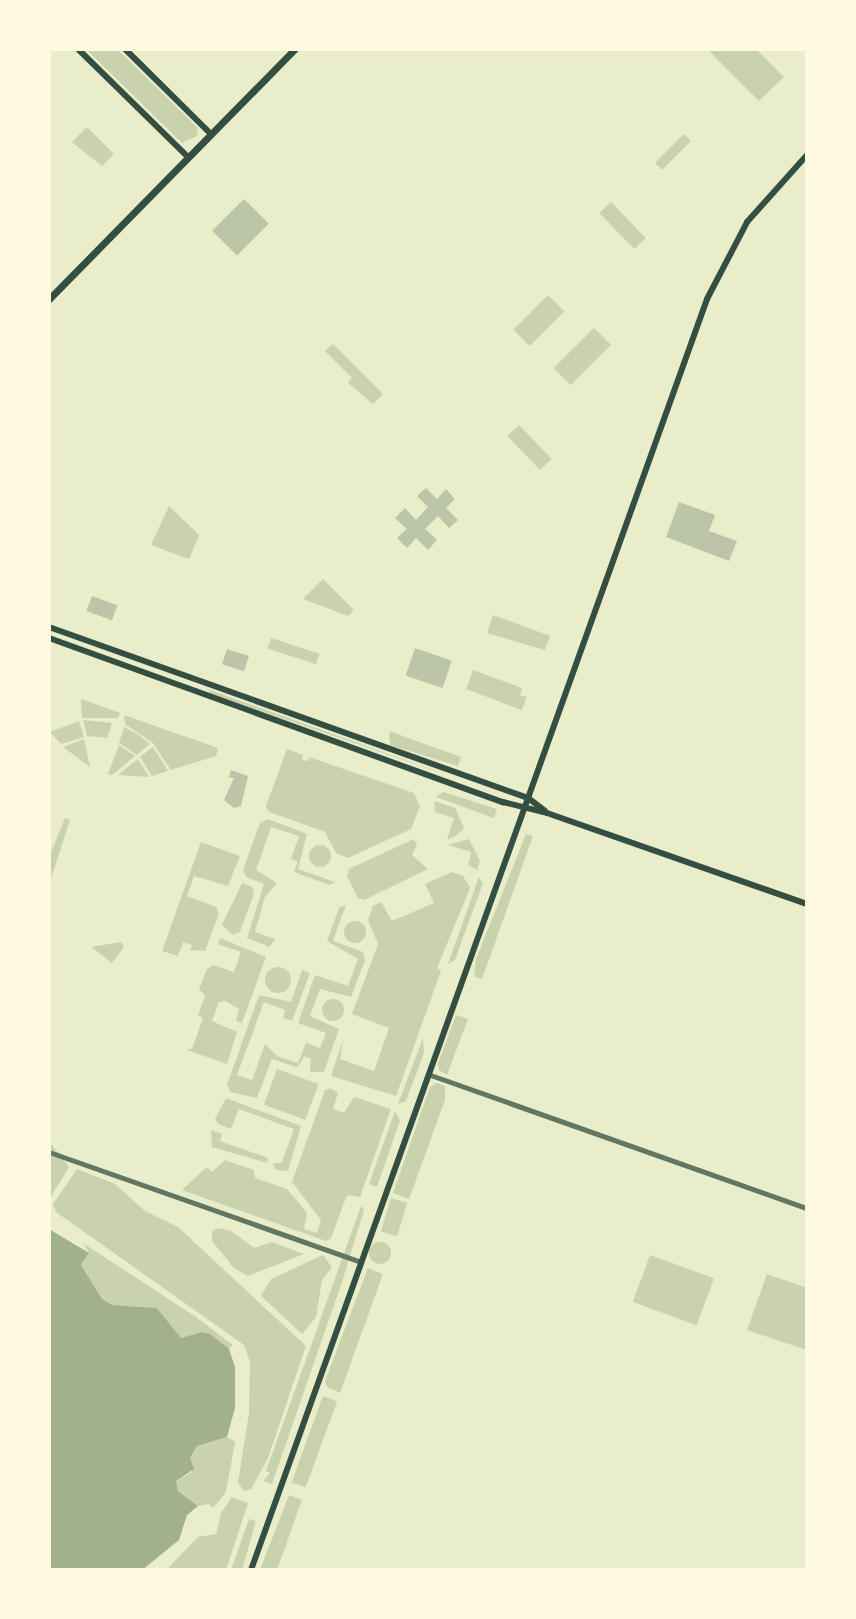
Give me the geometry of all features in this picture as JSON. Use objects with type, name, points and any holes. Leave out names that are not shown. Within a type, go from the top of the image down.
[{"type":"main road","points":[[78,49],[188,157]]},
{"type":"main road","points":[[125,49],[211,134]]},
{"type":"main road","points":[[49,299],[295,49]]},
{"type":"main road","points":[[251,1570],[426,1074],[718,275],[747,222],[807,155]]},
{"type":"main road","points":[[49,627],[527,798],[547,813]]},
{"type":"main road","points":[[49,638],[523,809],[547,813],[807,904]]},
{"type":"main road","points":[[461,787],[464,776]]},
{"type":"street","points":[[426,1074],[807,1208]]},
{"type":"street","points":[[49,1152],[359,1261]]},
{"type":"shaded area","points":[[86,49],[117,49],[198,128],[197,136],[182,143]]},
{"type":"shaded area","points":[[713,49],[756,49],[784,77],[759,101],[710,52]]},
{"type":"shaded area","points":[[87,127],[114,154],[102,166],[72,142]]},
{"type":"shaded area","points":[[684,134],[691,141],[662,170],[655,163]]},
{"type":"shaded area","points":[[611,202],[646,238],[634,249],[599,213]]},
{"type":"shaded area","points":[[548,295],[564,311],[530,346],[513,330]]},
{"type":"shaded area","points":[[594,328],[611,345],[571,385],[554,368]]},
{"type":"shaded area","points":[[333,344],[383,394],[373,404],[348,383],[352,378],[325,351]]},
{"type":"shaded area","points":[[519,425],[552,459],[540,470],[507,436]]},
{"type":"shaded area","points":[[169,506],[199,535],[189,559],[151,545]]},
{"type":"shaded area","points":[[323,579],[354,610],[348,616],[303,599]]},
{"type":"shaded area","points":[[493,615],[550,636],[545,650],[487,633]]},
{"type":"shaded area","points":[[271,638],[320,654],[316,664],[268,648]]},
{"type":"shaded area","points":[[473,670],[522,688],[520,695],[527,697],[522,710],[466,689]]},
{"type":"shaded area","points":[[210,690],[453,777],[209,693]]},
{"type":"shaded area","points":[[81,699],[120,713],[118,718],[82,718]]},
{"type":"shaded area","points":[[124,715],[218,748],[216,756],[171,770],[153,743],[125,724]]},
{"type":"shaded area","points":[[83,720],[112,723],[107,738],[87,736]]},
{"type":"shaded area","points":[[79,721],[84,737],[61,744],[50,732]]},
{"type":"shaded area","points":[[124,727],[150,744],[137,755],[119,743]]},
{"type":"shaded area","points":[[389,731],[461,757],[458,766],[390,745]]},
{"type":"shaded area","points":[[84,739],[90,767],[63,747]]},
{"type":"shaded area","points":[[119,745],[135,756],[112,775],[108,774]]},
{"type":"shaded area","points":[[153,747],[168,771],[152,776],[140,757]]},
{"type":"shaded area","points":[[287,749],[303,755],[302,760],[308,761],[309,757],[414,793],[420,806],[411,829],[348,858],[336,853],[325,832],[269,812],[266,806]]},
{"type":"shaded area","points":[[138,759],[149,777],[118,775]]},
{"type":"shaded area","points":[[443,792],[497,809],[494,818],[436,797]]},
{"type":"shaded area","points":[[434,801],[455,808],[464,828],[456,836],[447,840],[454,818],[435,812]]},
{"type":"shaded area","points":[[65,818],[70,820],[51,878],[49,857]]},
{"type":"shaded area","points":[[268,819],[307,834],[298,869],[335,882],[329,885],[294,872],[298,862],[291,859],[299,836],[271,827],[256,870],[277,883],[265,897],[255,932],[275,939],[269,947],[247,938],[264,884],[246,877],[243,870],[260,823]]},
{"type":"shaded area","points":[[526,834],[533,836],[482,979],[474,976],[476,959]]},
{"type":"shaded area","points":[[414,839],[417,845],[412,855],[428,869],[364,900],[358,898],[347,876],[349,869]]},
{"type":"shaded area","points":[[469,839],[480,861],[477,870],[468,865],[471,852],[448,845]]},
{"type":"shaded area","points":[[201,842],[240,856],[228,886],[194,876],[187,896],[216,907],[219,914],[205,951],[190,950],[192,945],[183,942],[178,956],[162,951]]},
{"type":"shaded area","points":[[316,845],[324,845],[331,852],[331,860],[324,867],[316,867],[309,860],[309,852]]},
{"type":"shaded area","points":[[452,872],[463,876],[470,888],[437,968],[441,971],[396,1096],[331,1076],[343,1040],[340,1059],[374,1071],[389,1028],[352,1014],[378,944],[368,920],[373,906],[381,902],[392,921],[434,903],[425,884]]},
{"type":"shaded area","points":[[479,877],[483,883],[455,960],[448,964]]},
{"type":"shaded area","points":[[242,883],[252,887],[254,893],[240,932],[233,935],[222,925]]},
{"type":"shaded area","points":[[346,905],[333,941],[363,952],[365,960],[351,997],[320,989],[310,1016],[339,1029],[324,1072],[310,1072],[311,1059],[304,1056],[296,1067],[272,1059],[257,1098],[230,1092],[227,1085],[259,995],[291,1002],[302,970],[310,973],[292,1021],[283,1018],[285,1010],[264,1002],[237,1075],[252,1080],[265,1044],[277,1056],[298,1063],[306,1043],[320,1048],[326,1033],[298,1023],[315,975],[348,986],[358,959],[327,941],[339,908]]},
{"type":"shaded area","points":[[355,921],[363,924],[366,932],[363,940],[355,943],[347,940],[344,932],[347,924]]},
{"type":"shaded area","points":[[220,938],[266,957],[242,1023],[236,1021],[239,1009],[225,1001],[219,1002],[212,1021],[237,1032],[227,1064],[187,1050],[192,1049],[203,1018],[198,1015],[205,996],[199,989],[207,969],[213,965],[234,972],[241,952],[218,944]]},
{"type":"shaded area","points":[[121,942],[124,947],[112,963],[91,947]]},
{"type":"shaded area","points":[[278,967],[287,971],[291,980],[287,989],[278,993],[269,989],[265,980],[269,971]]},
{"type":"shaded area","points":[[333,999],[341,1002],[344,1010],[341,1018],[333,1021],[325,1018],[322,1010],[325,1002]]},
{"type":"shaded area","points":[[456,1015],[468,1019],[447,1075],[439,1070],[438,1063]]},
{"type":"shaded area","points":[[423,1038],[424,1053],[406,1101],[398,1104]]},
{"type":"shaded area","points":[[277,1069],[318,1084],[305,1120],[264,1105]]},
{"type":"shaded area","points":[[437,1083],[445,1086],[445,1100],[409,1199],[393,1193],[430,1087]]},
{"type":"shaded area","points":[[330,1088],[338,1093],[333,1109],[344,1113],[354,1097],[391,1109],[360,1197],[347,1195],[331,1238],[326,1241],[182,1190],[207,1167],[212,1172],[225,1160],[254,1170],[255,1178],[287,1189],[307,1213],[304,1229],[317,1233],[321,1220],[292,1182],[325,1090]]},
{"type":"shaded area","points":[[226,1098],[301,1126],[288,1171],[276,1170],[273,1164],[282,1162],[294,1129],[239,1109],[231,1129],[218,1124],[215,1119]]},
{"type":"shaded area","points":[[395,1111],[400,1120],[377,1187],[369,1184]]},
{"type":"shaded area","points":[[211,1130],[222,1134],[220,1141],[268,1158],[267,1163],[212,1147]]},
{"type":"shaded area","points":[[49,1141],[69,1167],[49,1200]]},
{"type":"shaded area","points":[[77,1169],[115,1184],[145,1211],[178,1227],[306,1346],[268,1458],[251,1489],[244,1491],[238,1483],[249,1413],[250,1362],[244,1345],[56,1212],[53,1204]]},
{"type":"shaded area","points":[[391,1198],[407,1203],[397,1236],[381,1231]]},
{"type":"shaded area","points":[[361,1206],[364,1210],[343,1279],[272,1484],[263,1481],[270,1473],[266,1471]]},
{"type":"shaded area","points":[[218,1228],[231,1231],[254,1248],[272,1242],[304,1254],[248,1276],[234,1268],[212,1241],[212,1231]]},
{"type":"shaded area","points":[[49,1229],[89,1253],[81,1265],[102,1299],[112,1305],[157,1308],[181,1338],[201,1332],[210,1334],[229,1349],[235,1367],[235,1408],[227,1437],[197,1446],[190,1458],[194,1469],[176,1481],[178,1491],[198,1506],[187,1515],[179,1540],[142,1570],[49,1570]]},
{"type":"shaded area","points":[[380,1242],[388,1245],[391,1253],[388,1261],[380,1264],[372,1261],[369,1253],[372,1245]]},
{"type":"shaded area","points":[[83,1243],[196,1317],[233,1345],[229,1349],[197,1333],[181,1338],[157,1308],[111,1305],[102,1299],[81,1265],[89,1253]]},
{"type":"shaded area","points":[[323,1255],[332,1267],[322,1280],[316,1317],[302,1334],[261,1296],[271,1279]]},
{"type":"shaded area","points":[[650,1255],[714,1278],[697,1325],[633,1302]]},
{"type":"shaded area","points":[[368,1268],[383,1274],[340,1393],[327,1387],[325,1381]]},
{"type":"shaded area","points":[[767,1274],[807,1288],[807,1350],[747,1330]]},
{"type":"shaded area","points":[[323,1396],[337,1401],[306,1488],[292,1482]]},
{"type":"shaded area","points":[[227,1437],[235,1442],[226,1492],[213,1508],[208,1504],[198,1506],[178,1491],[176,1481],[192,1472],[190,1458],[197,1446]]},
{"type":"shaded area","points":[[289,1495],[302,1500],[277,1570],[260,1570]]},
{"type":"shaded area","points":[[232,1497],[248,1503],[226,1570],[166,1570],[198,1537],[216,1534],[221,1513]]},
{"type":"shaded area","points":[[249,1519],[256,1521],[242,1570],[231,1570]]},
{"type":"building","points":[[244,199],[269,224],[237,256],[212,231]]},
{"type":"building","points":[[426,488],[437,499],[446,489],[455,499],[446,508],[458,520],[449,528],[438,516],[425,529],[437,540],[428,550],[416,538],[407,548],[397,538],[407,529],[395,518],[405,508],[416,520],[428,507],[417,496]]},
{"type":"building","points":[[679,502],[715,515],[709,531],[737,541],[729,561],[666,537]]},
{"type":"building","points":[[92,596],[117,605],[112,620],[87,611]]},
{"type":"building","points":[[415,648],[452,661],[442,688],[406,675]]},
{"type":"building","points":[[227,649],[249,656],[244,671],[222,664]]},
{"type":"building","points":[[231,770],[248,776],[241,806],[234,808],[224,800],[234,778],[229,777]]}]
